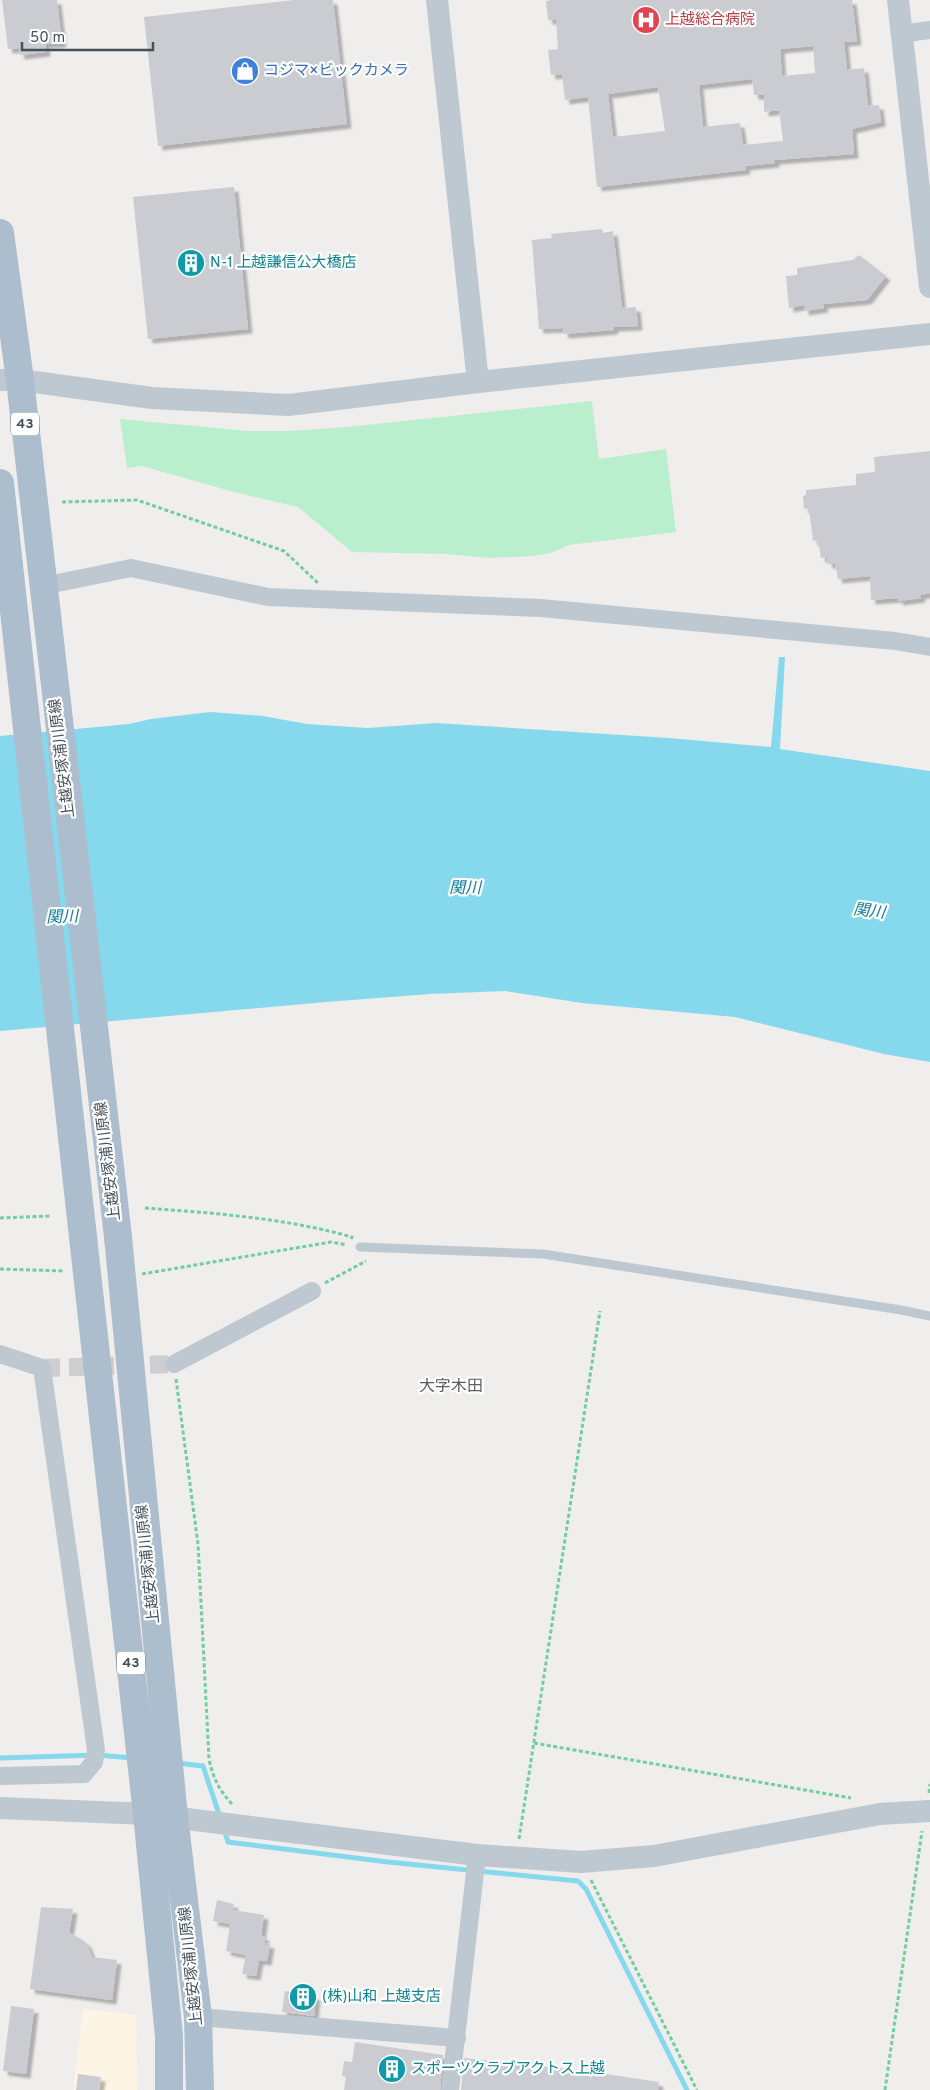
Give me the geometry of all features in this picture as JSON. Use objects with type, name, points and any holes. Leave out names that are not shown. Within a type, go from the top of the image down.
[{"type":"main road","name":"上越安塚浦川原線","points":[[0,233],[10,380],[43,586],[118,1237],[174,1817],[198,2017],[200,2090]]},
{"type":"main road","name":"上越安塚浦川原線","points":[[0,483],[147,1814],[169,2036],[169,2090]]},
{"type":"street","points":[[437,0],[478,382]]},
{"type":"street","points":[[898,0],[930,287]]},
{"type":"street","points":[[901,34],[930,30]]},
{"type":"street","points":[[10,380],[152,398],[288,405],[478,382],[930,334]]},
{"type":"street","points":[[43,586],[131,568],[268,597],[540,608],[895,641],[930,647]]},
{"type":"street","points":[[174,1364],[312,1291]]},
{"type":"street","points":[[0,1354],[42,1368],[96,1750],[94,1762],[84,1774],[0,1776]]},
{"type":"street","points":[[0,1808],[147,1814],[477,1855],[582,1862],[654,1856],[864,1817],[928,1811]]},
{"type":"street","points":[[450,2090],[477,1855]]},
{"type":"street","points":[[198,2017],[456,2038]]},
{"type":"lane","points":[[360,1247],[542,1254],[930,1316]]},
{"type":"path","points":[[62,502],[137,500],[284,551],[336,600]]},
{"type":"path","points":[[145,1208],[227,1214],[319,1228],[352,1237],[349,1245]]},
{"type":"path","points":[[0,1218],[52,1216]]},
{"type":"path","points":[[122,1278],[331,1242],[360,1247]]},
{"type":"path","points":[[312,1291],[371,1258],[375,1247]]},
{"type":"path","points":[[0,1269],[87,1272]]},
{"type":"path","points":[[516,1859],[600,1311]]},
{"type":"path","points":[[174,1364],[198,1544],[209,1758],[212,1774],[218,1788],[239,1809]]},
{"type":"path","points":[[534,1743],[857,1799]]},
{"type":"path","points":[[884,2090],[928,1811]]},
{"type":"path","points":[[582,1862],[697,2090]]},
{"type":"shaded area","points":[[83,2009],[136,2015],[137,2090],[73,2090]]},
{"type":"green space","points":[[592,401],[599,459],[666,449],[676,532],[569,545],[551,553],[534,556],[489,558],[447,554],[352,552],[298,507],[234,492],[142,466],[127,468],[120,419],[248,431],[289,431],[347,427]]},
{"type":"water","name":"関川","points":[[779,657],[785,657],[780,749],[930,771],[930,1062],[884,1054],[735,1017],[582,1003],[505,991],[430,994],[326,1002],[0,1031],[0,736],[129,724],[151,719],[210,712],[263,716],[307,724],[368,728],[436,723],[669,738],[771,747]]},
{"type":"building","points":[[2,0],[57,0],[62,43],[45,44],[46,52],[20,55],[19,48],[8,49]]},
{"type":"building","name":"コジマ×ビックカメラ","points":[[294,0],[333,0],[347,124],[158,146],[144,17]]},
{"type":"building","points":[[852,0],[857,41],[844,42],[847,70],[864,68],[868,106],[879,105],[881,122],[852,129],[854,154],[775,160],[775,163],[745,166],[746,170],[597,187],[588,97],[565,100],[562,74],[551,75],[548,50],[558,49],[556,20],[548,20],[546,1]],"holes":[[[813,46],[815,73],[782,76],[780,49]],[[752,79],[754,95],[764,95],[764,112],[779,110],[783,141],[743,145],[740,123],[703,127],[699,85]],[[658,87],[665,131],[613,137],[608,94]]]},
{"type":"building","name":"N-1 上越謙信公大橋店","points":[[234,187],[248,329],[148,339],[133,197]]},
{"type":"building","points":[[602,229],[603,233],[613,231],[622,308],[636,307],[638,326],[614,327],[613,330],[564,334],[563,328],[539,329],[532,240],[552,238],[551,234]]},
{"type":"building","points":[[859,255],[886,276],[867,300],[823,304],[824,308],[804,311],[804,305],[789,308],[786,276],[797,275],[797,268],[853,260]]},
{"type":"building","points":[[930,451],[930,593],[920,595],[921,598],[899,601],[898,598],[871,600],[870,576],[838,579],[835,564],[828,564],[827,557],[821,558],[818,540],[813,541],[809,508],[804,509],[803,496],[806,495],[806,490],[856,485],[856,474],[875,472],[874,457]]},
{"type":"building","points":[[217,1900],[234,1904],[233,1910],[264,1915],[261,1936],[265,1936],[264,1943],[270,1944],[267,1961],[259,1960],[256,1976],[242,1974],[246,1955],[226,1951],[230,1924],[213,1921]]},
{"type":"building","points":[[41,1907],[73,1909],[69,1933],[87,1944],[92,1957],[117,1960],[112,2000],[30,1989]]},
{"type":"building","name":"(株)山和 上越支店","points":[[285,1991],[316,1996],[314,2016],[282,2012]]},
{"type":"building","points":[[11,2006],[34,2009],[26,2074],[3,2071]]},
{"type":"building","name":"スポーツクラブアクトス上越","points":[[355,2042],[443,2055],[440,2090],[344,2090],[346,2077],[342,2076],[344,2061],[352,2062]]},
{"type":"building","points":[[464,2058],[586,2071],[659,2082],[658,2090],[461,2090]]},
{"type":"building","points":[[78,2074],[101,2077],[99,2090],[76,2090]]},
{"type":"waterway","points":[[0,1758],[98,1755],[132,1758]]},
{"type":"waterway","points":[[177,1763],[203,1766],[220,1817]]},
{"type":"waterway","points":[[224,1829],[228,1842],[388,1862],[578,1881],[586,1889],[687,2090]]},
{"type":"tunnel","points":[[42,1368],[174,1364]]},
{"type":"place","name":"上越総合病院","points":[[646,20]]},
{"type":"place","name":"コジマ×ビックカメラ","points":[[245,71]]},
{"type":"place","name":"N-1 上越謙信公大橋店","points":[[191,263]]},
{"type":"place","name":"(株)山和 上越支店","points":[[303,1997]]},
{"type":"place","name":"スポーツクラブアクトス上越","points":[[392,2069]]},
{"type":"district","name":"大字木田","points":[[451,1387]]}]
